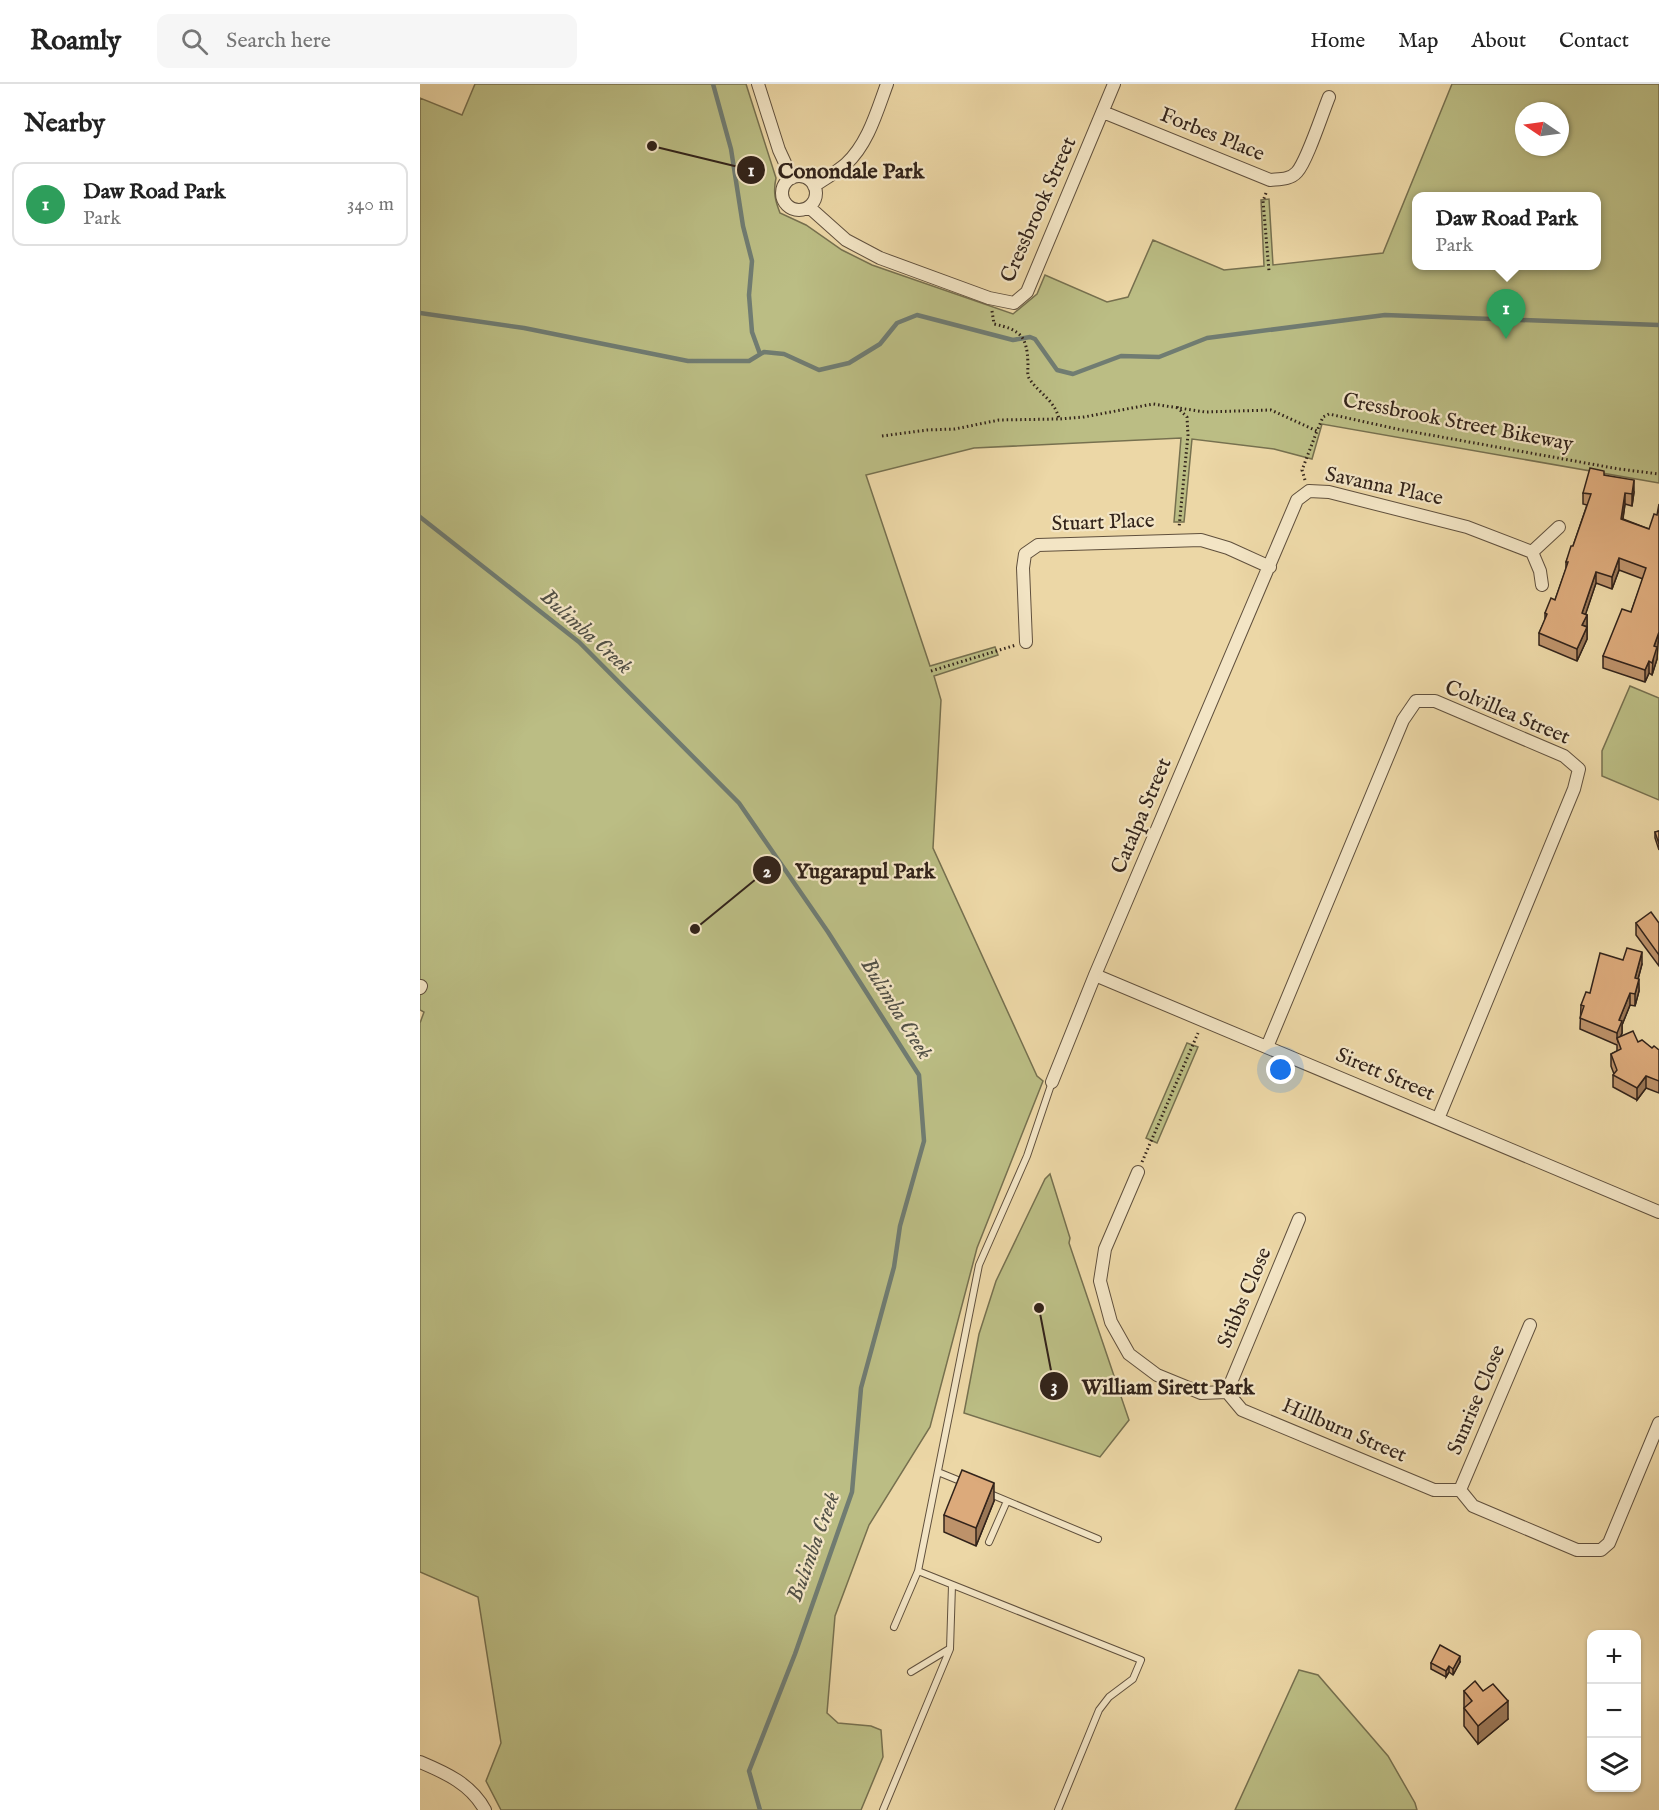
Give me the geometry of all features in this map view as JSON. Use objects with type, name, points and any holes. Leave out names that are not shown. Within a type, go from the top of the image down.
[{"type":"street","points":[[758,84],[779,150],[792,178]]},
{"type":"street","points":[[814,186],[846,164],[856,152],[866,137],[887,84]]},
{"type":"street","name":"Cressbrook Street","points":[[809,207],[846,240],[880,258],[989,298],[1014,303],[1028,292],[1114,84]]},
{"type":"street","name":"Forbes Place","points":[[1103,112],[1270,180],[1286,179],[1296,173],[1329,98]]},
{"type":"street","points":[[805,177],[814,186],[816,195],[809,207],[796,210],[785,202],[783,189],[792,178],[805,177]]},
{"type":"street","name":"Savanna Place","points":[[1270,567],[1297,500],[1309,491],[1329,492],[1441,519],[1532,552]]},
{"type":"street","points":[[1542,585],[1540,572],[1532,552],[1559,527]]},
{"type":"street","name":"Stuart Place","points":[[1026,642],[1023,568],[1025,554],[1038,545],[1201,540],[1228,548],[1270,567]]},
{"type":"street","name":"Catalpa Street","points":[[1052,1082],[1095,975],[1270,567]]},
{"type":"street","name":"Colvillea Street","points":[[1268,1047],[1403,720],[1416,701],[1435,701],[1564,756],[1579,769],[1574,789],[1438,1119]]},
{"type":"street","name":"Sirett Street","points":[[1095,975],[1659,1212]]},
{"type":"street","points":[[1138,1172],[1105,1249],[1100,1281],[1111,1322],[1129,1354],[1157,1375],[1201,1393],[1227,1392]]},
{"type":"street","name":"Stibbs Close","points":[[1227,1392],[1299,1220]]},
{"type":"street","name":"Sunrise Close","points":[[1460,1490],[1530,1324]]},
{"type":"street","name":"Hillburn Street","points":[[1227,1392],[1242,1410],[1434,1490],[1460,1490]]},
{"type":"street","points":[[1460,1490],[1473,1506],[1484,1511],[1577,1550],[1601,1550],[1610,1543],[1659,1423]]},
{"type":"street","points":[[420,1762],[458,1779],[473,1793],[485,1810]]},
{"type":"lane","points":[[894,1627],[918,1571],[979,1265],[1027,1156],[1052,1082]]},
{"type":"lane","points":[[938,1472],[967,1484]]},
{"type":"lane","points":[[977,1488],[1098,1539]]},
{"type":"lane","points":[[989,1542],[1007,1501]]},
{"type":"lane","points":[[918,1571],[1141,1660],[1132,1679],[1109,1697],[1099,1710],[1058,1810]]},
{"type":"lane","points":[[883,1810],[950,1649],[952,1585]]},
{"type":"lane","points":[[911,1672],[950,1649]]},
{"type":"path","points":[[1269,271],[1263,201],[1270,180]]},
{"type":"path","points":[[989,298],[994,324],[1015,329],[1020,333],[1026,344],[1028,376],[1057,408],[1059,418]]},
{"type":"path","name":"Cressbrook Street Bikeway","points":[[882,436],[955,429],[999,420],[1084,417],[1153,405],[1176,406],[1205,412],[1271,410],[1317,431],[1323,417],[1329,414],[1397,429],[1619,469],[1659,474]]},
{"type":"path","points":[[1176,406],[1187,417],[1188,435],[1178,539]]},
{"type":"path","points":[[1309,491],[1302,470],[1317,431]]},
{"type":"path","points":[[931,671],[1026,642]]},
{"type":"path","points":[[1138,1172],[1194,1039],[1205,1021]]},
{"type":"green space","points":[[475,84],[746,84],[776,178],[775,196],[780,213],[806,225],[842,250],[872,265],[1013,314],[1037,294],[1045,275],[1107,302],[1128,297],[1153,240],[1224,270],[1264,266],[1261,200],[1269,199],[1273,265],[1383,253],[1452,84],[1659,84],[1659,483],[1322,424],[1312,459],[1274,449],[1192,439],[1184,522],[1174,522],[1181,438],[974,448],[866,475],[930,666],[995,647],[998,655],[934,676],[941,700],[933,848],[1037,1076],[1043,1081],[977,1248],[930,1427],[869,1525],[835,1616],[827,1713],[838,1723],[871,1726],[881,1730],[883,1757],[861,1810],[501,1810],[486,1781],[501,1743],[478,1597],[420,1572],[420,1023],[424,1012],[420,1010],[420,98],[462,115]]},
{"type":"green space","points":[[1630,686],[1659,698],[1659,800],[1602,776],[1602,751]]},
{"type":"green space","points":[[1187,1043],[1198,1047],[1157,1143],[1146,1138]]},
{"type":"green space","points":[[1050,1174],[1070,1238],[1069,1243],[1129,1420],[1100,1457],[964,1413],[979,1334],[996,1281],[1045,1179]]},
{"type":"green space","points":[[1299,1670],[1318,1675],[1388,1756],[1417,1810],[1235,1810]]},
{"type":"building","points":[[1590,468],[1604,471],[1604,475],[1634,480],[1632,494],[1625,493],[1621,519],[1649,529],[1654,514],[1657,515],[1659,504],[1659,632],[1652,663],[1649,661],[1645,670],[1603,656],[1622,609],[1631,612],[1646,568],[1619,558],[1612,577],[1596,572],[1582,613],[1587,615],[1582,625],[1587,627],[1577,649],[1539,633],[1551,598],[1555,600],[1571,546],[1573,546],[1591,494],[1583,493]]},
{"type":"building","points":[[1659,831],[1659,844],[1655,832]]},
{"type":"building","points":[[1651,912],[1659,923],[1659,955],[1636,923]]},
{"type":"building","points":[[1627,948],[1642,952],[1635,978],[1639,979],[1635,994],[1630,993],[1619,1020],[1622,1021],[1617,1033],[1580,1018],[1584,1006],[1581,1005],[1586,992],[1590,993],[1600,953],[1623,960]]},
{"type":"building","points":[[1633,1031],[1638,1042],[1642,1040],[1652,1048],[1654,1046],[1659,1050],[1659,1081],[1646,1076],[1637,1088],[1613,1075],[1617,1070],[1611,1054],[1621,1049],[1617,1038]]},
{"type":"building","points":[[962,1470],[994,1483],[976,1528],[944,1515]]},
{"type":"building","points":[[1440,1645],[1460,1656],[1453,1669],[1449,1666],[1446,1671],[1431,1663]]},
{"type":"building","points":[[1475,1681],[1483,1691],[1493,1684],[1508,1701],[1478,1726],[1464,1708],[1472,1701],[1464,1691]]},
{"type":"waterway","points":[[713,84],[731,149],[743,226],[752,261],[749,295],[752,332],[760,354]]},
{"type":"waterway","points":[[420,313],[524,328],[688,361],[749,361],[764,352],[784,354],[819,370],[849,363],[880,344],[897,323],[917,315],[1013,340],[1030,337],[1035,339],[1057,370],[1073,374],[1121,356],[1159,357],[1207,338],[1385,315],[1659,325]]},
{"type":"waterway","name":"Bulimba Creek","points":[[420,517],[579,642],[739,803],[828,932],[919,1075],[924,1141],[900,1226],[894,1267],[861,1388],[852,1492],[795,1654],[749,1771],[760,1810]]},
{"type":"place","name":"Conondale Park","points":[[652,146]]},
{"type":"place","name":"Daw Road Park","points":[[1506,339]]},
{"type":"place","name":"Yugarapul Park","points":[[695,929]]},
{"type":"place","name":"William Sirett Park","points":[[1039,1308]]}]
